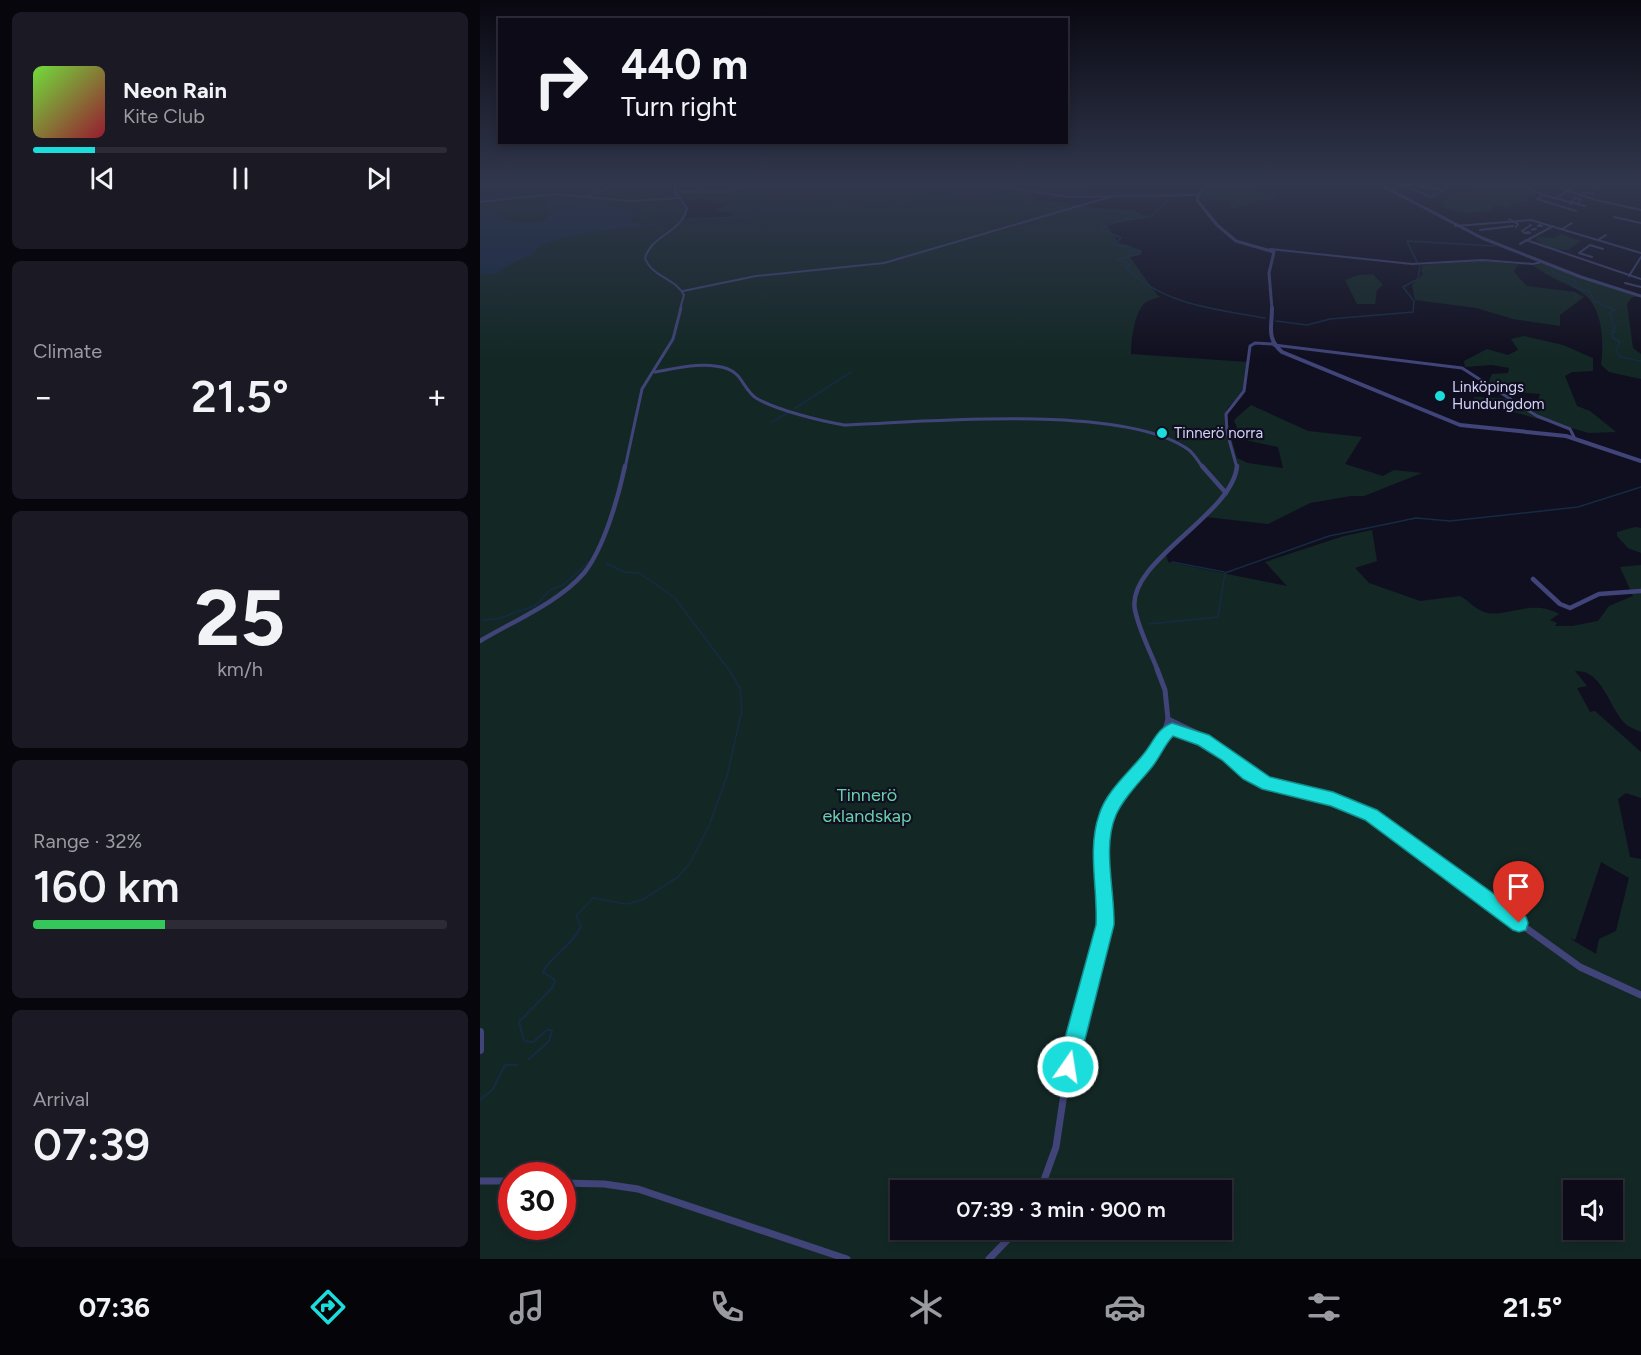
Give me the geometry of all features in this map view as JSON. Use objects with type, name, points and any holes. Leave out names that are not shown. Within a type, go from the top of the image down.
[{"type":"street","points":[[655,243],[649,248],[645,258],[649,268],[683,291],[756,276],[884,263],[953,243]]},
{"type":"street","points":[[1246,243],[1270,249],[1412,264],[1483,260],[1533,264],[1542,262]]},
{"type":"street","points":[[1495,243],[1599,284],[1641,296]]},
{"type":"street","points":[[1533,243],[1641,279]]},
{"type":"street","points":[[1606,243],[1641,255],[1629,276]]},
{"type":"street","points":[[1585,268],[1592,257],[1610,244]]},
{"type":"street","points":[[1592,257],[1579,253],[1590,245],[1603,249]]},
{"type":"street","points":[[1540,252],[1546,248]]},
{"type":"street","points":[[1270,249],[1274,252],[1269,273],[1272,312],[1268,330],[1274,345],[1291,357],[1460,425],[1574,437],[1641,461]]},
{"type":"street","points":[[1562,260],[1568,256]]},
{"type":"street","points":[[1636,266],[1641,267]]},
{"type":"street","points":[[1608,276],[1612,270]]},
{"type":"street","points":[[1625,283],[1641,287]]},
{"type":"street","points":[[480,642],[558,595],[591,563],[621,485],[642,389],[655,372],[675,332],[683,291]]},
{"type":"street","points":[[1044,1180],[1056,1147],[1072,1047],[1103,937],[1106,902],[1101,849],[1104,827],[1117,798],[1154,753],[1165,733],[1168,719],[1165,690],[1134,608],[1134,597],[1140,584],[1182,535],[1226,493],[1234,482],[1238,466],[1225,422],[1226,414],[1244,391],[1250,346],[1258,343],[1464,369],[1537,416],[1570,429],[1574,437]]},
{"type":"street","points":[[655,372],[697,367],[730,369],[740,376],[746,390],[754,397],[821,421],[844,425],[985,419],[1114,424],[1155,435],[1181,446],[1226,493]]},
{"type":"street","points":[[1533,579],[1560,604],[1570,608],[1599,594],[1641,591]]},
{"type":"street","points":[[1168,719],[1210,739],[1249,774],[1267,784],[1333,799],[1371,815],[1580,967],[1641,995]]},
{"type":"street","points":[[1165,733],[1176,730],[1191,735],[1228,755]]},
{"type":"street","points":[[480,1032],[480,1050]]},
{"type":"street","points":[[480,1181],[498,1182]]},
{"type":"street","points":[[576,1183],[604,1184],[638,1189],[847,1259]]},
{"type":"street","points":[[989,1259],[1007,1240]]},
{"type":"green space","name":"Tinnerö eklandskap","points":[[480,243],[1119,243],[1139,249],[1141,255],[1130,257],[1158,296],[1162,296],[1148,301],[1141,308],[1134,328],[1131,354],[1248,362],[1244,389],[1227,409],[1225,417],[1237,458],[1248,463],[1283,468],[1278,447],[1241,439],[1234,420],[1251,405],[1308,431],[1362,437],[1345,464],[1383,476],[1394,470],[1422,473],[1364,496],[1310,503],[1268,524],[1206,517],[1166,554],[1168,562],[1287,586],[1265,562],[1344,536],[1372,530],[1377,561],[1355,568],[1369,583],[1420,601],[1460,596],[1484,612],[1500,613],[1528,608],[1548,610],[1559,614],[1550,620],[1557,623],[1555,626],[1572,626],[1598,621],[1609,606],[1633,596],[1620,567],[1641,565],[1641,732],[1628,726],[1621,719],[1600,684],[1593,677],[1585,672],[1575,671],[1587,686],[1577,688],[1590,712],[1595,711],[1641,752],[1641,798],[1626,793],[1618,799],[1630,857],[1641,859],[1641,1259],[480,1259]],"holes":[[[1601,862],[1629,878],[1616,931],[1599,939],[1596,954],[1569,938],[1575,940]]]},
{"type":"green space","points":[[1540,243],[1578,243],[1568,250],[1552,249]]},
{"type":"green space","points":[[1482,260],[1522,265],[1517,266],[1514,272],[1527,286],[1575,292],[1584,297],[1560,315],[1560,326],[1513,319],[1476,308],[1415,300],[1412,285],[1423,274],[1421,271],[1423,265]]},
{"type":"green space","points":[[1544,264],[1641,297],[1632,297],[1627,304],[1633,348],[1641,354],[1641,379],[1609,372],[1601,365],[1602,338],[1596,309],[1585,295],[1533,265]]},
{"type":"green space","points":[[1373,274],[1383,285],[1377,290],[1375,304],[1357,304],[1345,280],[1358,275]]},
{"type":"green space","points":[[1524,336],[1563,345],[1593,358],[1593,371],[1572,372],[1565,376],[1577,406],[1590,411],[1616,432],[1589,433],[1473,401],[1475,397],[1538,400],[1540,394],[1501,391],[1489,381],[1492,374],[1508,373],[1509,368],[1492,365],[1465,367],[1464,361],[1487,349],[1508,355],[1518,350],[1511,339]]},
{"type":"green space","points":[[1635,527],[1641,528],[1641,553],[1628,548],[1617,536],[1617,532]]},
{"type":"water","points":[[480,243],[547,243],[531,255],[508,265],[496,274],[480,275]]},
{"type":"waterway","points":[[1116,243],[1114,245],[1128,246],[1131,251],[1141,251],[1140,254],[1117,259],[1130,265],[1126,268],[1157,290],[1191,304],[1265,318]]},
{"type":"waterway","points":[[1408,243],[1417,262]]},
{"type":"waterway","points":[[1438,243],[1495,246]]},
{"type":"waterway","points":[[1276,321],[1307,325],[1330,319],[1413,312],[1414,301],[1403,287],[1418,279],[1420,266]]},
{"type":"waterway","points":[[1550,268],[1555,274],[1574,280],[1576,282],[1572,286],[1590,292],[1594,301],[1615,310],[1609,314],[1613,317],[1611,320],[1615,328],[1612,331],[1615,332],[1612,333],[1613,338],[1620,342],[1616,351],[1621,357],[1641,361]]},
{"type":"waterway","points":[[794,409],[851,372]]},
{"type":"waterway","points":[[772,422],[789,412]]},
{"type":"waterway","points":[[1149,624],[1218,617],[1225,573],[1329,536],[1416,518],[1450,521],[1578,507],[1641,487]]},
{"type":"waterway","points":[[483,620],[498,619],[536,605],[550,590],[563,585],[589,562]]},
{"type":"waterway","points":[[1172,562],[1224,572]]},
{"type":"waterway","points":[[580,929],[581,926],[576,916],[593,898],[626,904],[642,900],[678,877],[690,863],[709,826],[727,776],[742,710],[740,688],[730,671],[674,597],[639,573],[624,572],[606,563]]},
{"type":"waterway","points":[[529,1059],[549,1041],[552,1030],[547,1030],[533,1042],[524,1041],[519,1022],[553,987],[555,980],[543,972],[580,928]]},
{"type":"waterway","points":[[480,1100],[493,1089],[505,1065],[518,1065]]},
{"type":"place","name":"Linköpings Hundungdom","points":[[1440,396]]},
{"type":"place","name":"Tinnerö norra","points":[[1162,433]]},
{"type":"route","points":[[1068,1067],[1080,1012],[1105,925],[1106,902],[1101,849],[1107,816],[1117,798],[1154,753],[1168,731],[1181,731],[1203,740],[1228,755],[1249,774],[1267,784],[1333,799],[1371,815],[1519,923]]}]
